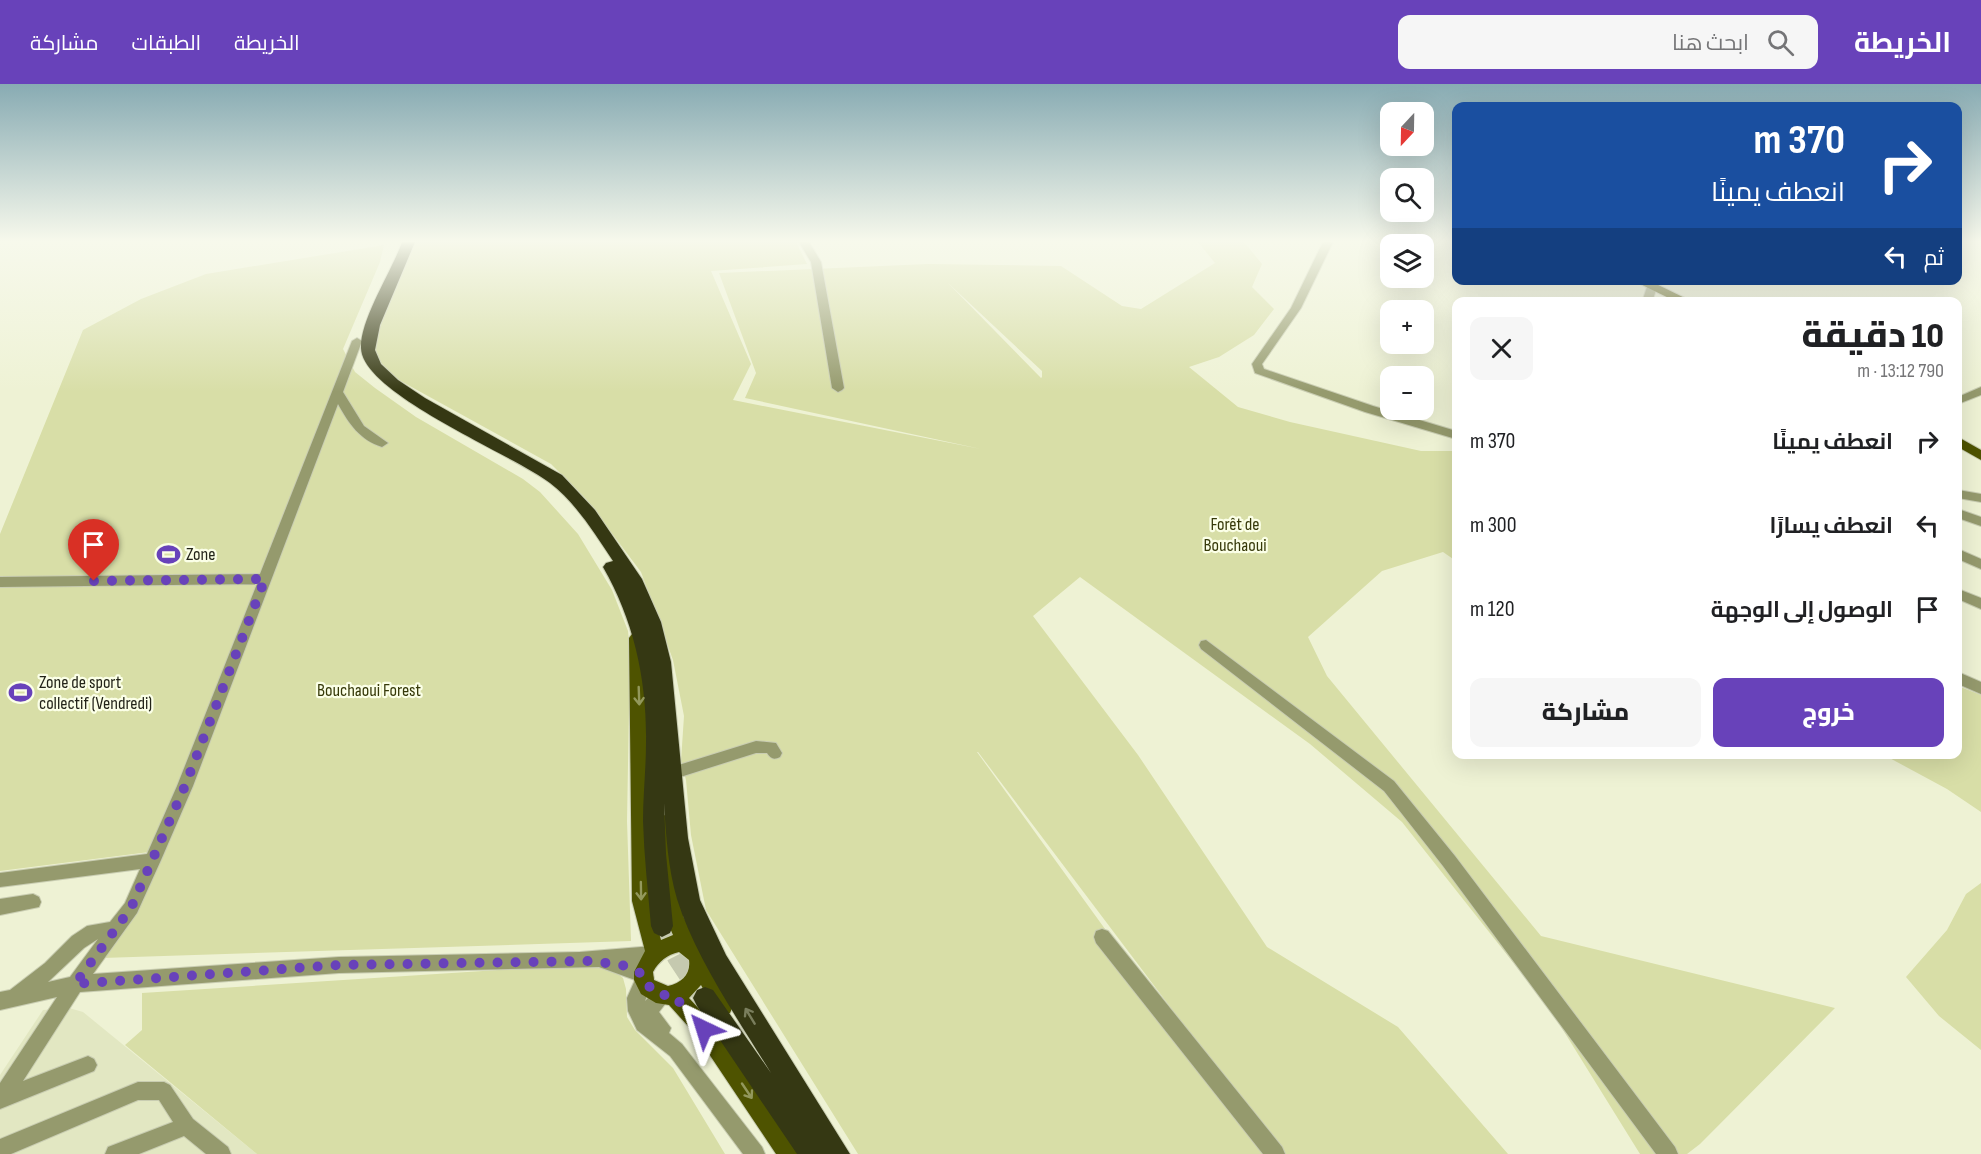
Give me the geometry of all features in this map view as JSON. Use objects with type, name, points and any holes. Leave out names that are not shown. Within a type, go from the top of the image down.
[{"type":"highway","points":[[378,292],[357,341],[359,361],[372,377],[438,422],[523,468],[550,489],[598,546],[617,576],[636,617],[651,676],[656,729],[654,830],[662,926]]},
{"type":"highway","points":[[388,292],[372,332],[368,352],[370,360],[388,378],[424,404],[540,468],[567,489],[584,508],[614,550],[646,605],[659,648],[666,692],[686,888],[702,932],[793,1088],[837,1154]]},
{"type":"highway","points":[[705,998],[812,1154]]},
{"type":"main road","points":[[1962,444],[1981,456]]},
{"type":"main road","points":[[636,617],[641,901],[654,953]]},
{"type":"main road","points":[[666,692],[664,735],[668,892],[675,922],[718,998],[825,1154]]},
{"type":"main road","points":[[694,952],[672,943],[654,953],[648,961],[644,976],[651,990],[668,995],[704,1029],[789,1154]]},
{"type":"main road","points":[[668,995],[688,988],[694,981],[698,973],[694,952]]},
{"type":"street","points":[[821,292],[838,388]]},
{"type":"street","points":[[1304,292],[1296,308],[1257,364],[1258,371],[1347,402],[1452,434]]},
{"type":"street","points":[[0,1100],[75,984],[112,930],[131,908],[185,786],[357,341]]},
{"type":"street","points":[[1962,399],[1981,391]]},
{"type":"street","points":[[337,392],[368,439],[382,444]]},
{"type":"street","points":[[1962,495],[1981,498]]},
{"type":"street","points":[[1962,515],[1981,522]]},
{"type":"street","points":[[1962,556],[1981,564]]},
{"type":"street","points":[[0,582],[265,579]]},
{"type":"street","points":[[1962,596],[1981,604]]},
{"type":"street","points":[[1206,645],[1389,786],[1449,861],[1668,1154]]},
{"type":"street","points":[[1962,680],[1981,688]]},
{"type":"street","points":[[674,773],[756,747],[771,747],[775,753]]},
{"type":"street","points":[[0,880],[153,860]]},
{"type":"street","points":[[0,908],[33,902]]},
{"type":"street","points":[[6,1000],[51,969],[78,942],[93,932],[112,930]]},
{"type":"street","points":[[1102,937],[1275,1154]]},
{"type":"street","points":[[6,1000],[75,984],[339,965],[580,960],[654,953]]},
{"type":"street","points":[[580,960],[618,964],[644,976],[636,998],[640,1018],[648,1029],[670,1044],[755,1154]]},
{"type":"street","points":[[668,995],[652,1005],[651,1018],[684,1048],[701,1082]]},
{"type":"street","points":[[0,1100],[88,1065]]},
{"type":"street","points":[[0,1149],[138,1091],[164,1091],[186,1126],[221,1154]]},
{"type":"street","points":[[115,1154],[186,1126]]},
{"type":"shaded area","points":[[69,1008],[83,1012],[257,1154],[0,1154],[0,1075],[43,1010]]},
{"type":"green space","name":"Bouchaoui Forest","points":[[159,292],[367,292],[343,349],[355,372],[416,417],[523,479],[540,492],[578,534],[612,590],[628,631],[630,652],[627,821],[631,941],[102,958],[136,912],[165,850],[0,871],[0,534],[83,330],[141,299]]},
{"type":"green space","name":"Forêt de Bouchaoui","points":[[391,292],[720,292],[751,364],[733,400],[981,449],[745,398],[756,373],[726,292],[957,292],[1041,378],[1042,371],[958,292],[1101,292],[1122,306],[1141,309],[1168,292],[1257,292],[1274,309],[1254,335],[1219,357],[1189,367],[1238,407],[1290,422],[1421,451],[1452,451],[1452,558],[1443,552],[1382,571],[1308,637],[1327,676],[1541,936],[1835,1008],[1700,1144],[1687,1154],[1640,1154],[1550,1009],[1402,822],[1310,744],[1080,577],[1033,616],[1138,755],[1267,947],[1398,1027],[1508,1154],[858,1154],[706,910],[691,835],[686,780],[681,761],[684,716],[673,660],[641,572],[586,499],[551,464],[388,374],[374,361],[377,330]],"holes":[[[978,752],[1223,1077],[1215,1081]]]},
{"type":"green space","points":[[1962,688],[1981,695],[1981,812],[1947,789],[1891,759],[1962,759]]},
{"type":"green space","points":[[1981,883],[1981,1050],[1939,1016],[1906,977],[1947,930],[1966,894]]},
{"type":"green space","points":[[593,964],[611,968],[623,978],[626,989],[627,1017],[635,1030],[673,1068],[725,1154],[257,1154],[125,1045],[142,1030],[142,993]]},
{"type":"tunnel","points":[[662,926],[678,957],[705,998]]},
{"type":"place","name":"Zone","points":[[168,554]]},
{"type":"place","name":"Zone de sport collectif (Vendredi)","points":[[21,692]]},
{"type":"route","points":[[94,581],[265,579],[185,786],[131,908],[112,930],[75,984],[339,965],[580,960],[610,963],[634,969],[644,975],[651,990],[658,994],[673,995],[704,1029]]}]
